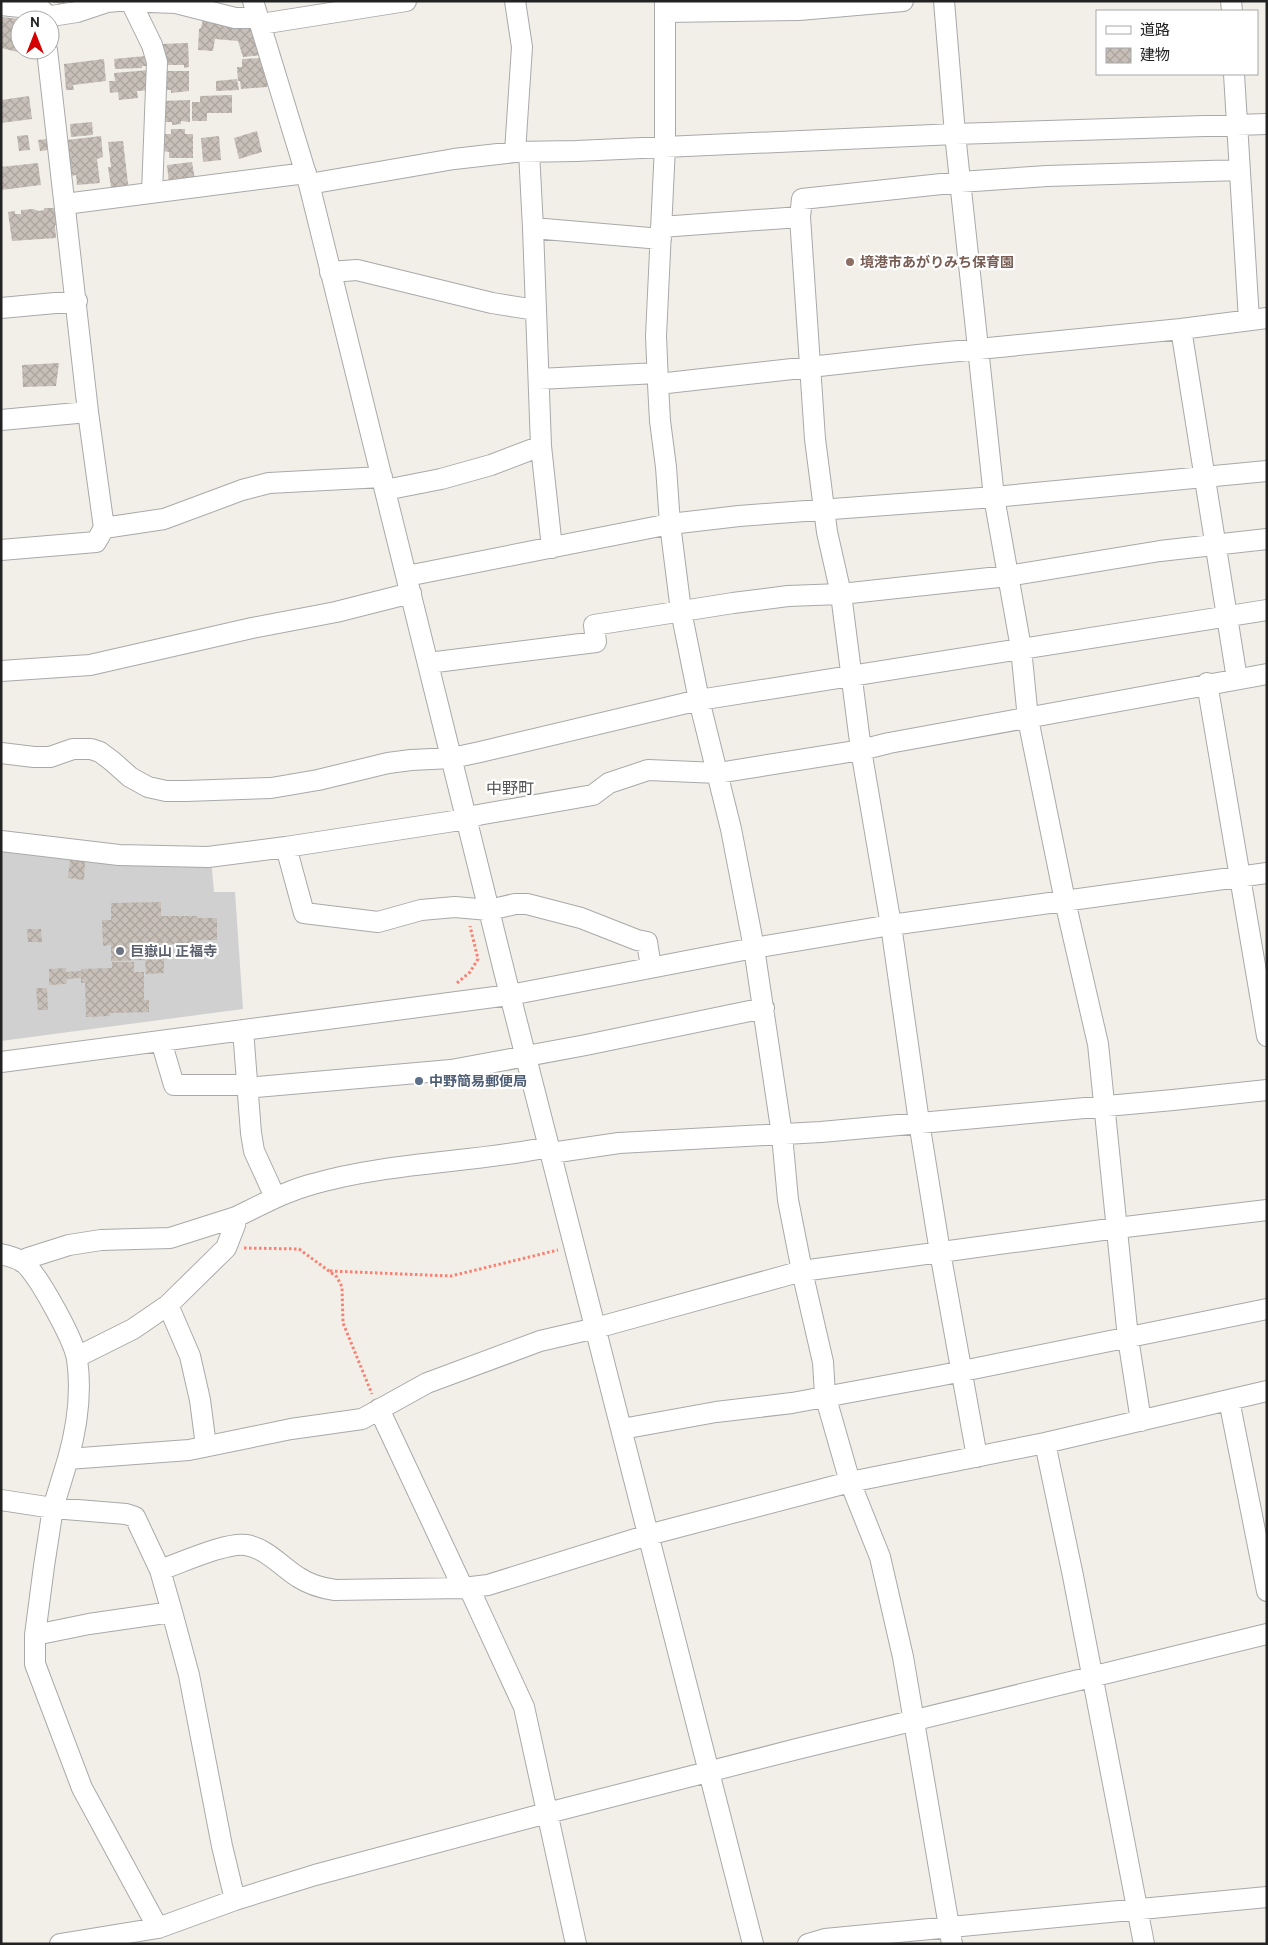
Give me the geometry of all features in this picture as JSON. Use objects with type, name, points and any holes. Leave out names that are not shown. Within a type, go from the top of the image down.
[{"type":"street","points":[[60,15],[77,12],[107,2],[176,3],[235,18],[258,14],[406,1]]},
{"type":"street","points":[[515,1],[522,47],[522,152],[533,228],[541,446],[552,548]]},
{"type":"street","points":[[903,1],[799,10],[666,6],[665,146],[656,336],[657,378],[670,524],[681,611],[699,700],[731,829],[754,948],[782,1135],[788,1200],[823,1362],[825,1395],[850,1482],[880,1557],[903,1657],[950,1936]]},
{"type":"street","points":[[944,1],[955,134],[994,497],[1021,648],[1028,718],[1065,901],[1098,1044],[1128,1338],[1140,1421]]},
{"type":"street","points":[[124,2],[152,45],[157,62],[152,193]]},
{"type":"street","points":[[1,5],[42,10]]},
{"type":"street","points":[[258,14],[308,178],[510,994],[753,1944]]},
{"type":"street","points":[[1,550],[96,542],[104,528],[88,412],[48,60]]},
{"type":"street","points":[[539,379],[657,378],[811,366],[1181,329],[1258,319],[1240,170],[1234,75]]},
{"type":"street","points":[[65,204],[152,193],[308,178],[522,152],[955,134],[1267,124]]},
{"type":"street","points":[[977,1457],[919,1122],[892,925],[861,750],[841,594],[826,532],[815,439],[800,217],[802,199],[960,182],[1047,176],[1240,170]]},
{"type":"street","points":[[533,228],[661,233],[800,217]]},
{"type":"street","points":[[330,272],[357,270],[492,303],[536,310]]},
{"type":"street","points":[[1,308],[76,301]]},
{"type":"street","points":[[1181,329],[1237,679]]},
{"type":"street","points":[[1,420],[88,412]]},
{"type":"street","points":[[104,528],[164,519],[242,490],[268,483],[383,484],[441,479],[491,465],[541,446]]},
{"type":"street","points":[[1,671],[90,665],[252,628],[336,612],[409,584],[552,548],[670,524],[740,516],[994,497],[1267,471]]},
{"type":"street","points":[[428,663],[596,642],[594,625],[681,611],[788,596],[841,594],[1008,576],[1267,538]]},
{"type":"street","points":[[1,754],[50,757],[73,749],[91,749],[100,752],[130,777],[148,787],[166,791],[271,788],[318,780],[388,763],[452,758],[699,700],[1267,610]]},
{"type":"street","points":[[1,841],[119,855],[208,856],[286,847],[467,819],[478,815],[593,796],[609,783],[648,770],[718,773],[861,750],[889,743],[1267,674]]},
{"type":"street","points":[[1207,684],[1267,1036]]},
{"type":"street","points":[[286,847],[304,914],[378,922],[420,910],[455,907],[490,910],[515,904],[527,904],[582,918],[637,940],[647,942],[651,967]]},
{"type":"street","points":[[1,1062],[510,994],[754,948],[892,925],[1267,873]]},
{"type":"street","points":[[161,1041],[174,1085],[246,1087],[451,1070],[586,1046],[764,1008]]},
{"type":"street","points":[[243,1030],[246,1087],[254,1151],[275,1197]]},
{"type":"street","points":[[22,1262],[28,1258],[69,1245],[101,1240],[170,1238],[236,1217],[275,1197],[313,1184],[427,1164],[629,1143],[782,1135],[1267,1090]]},
{"type":"street","points":[[68,1459],[189,1450],[291,1429],[362,1419],[427,1383],[540,1341],[596,1328],[802,1270],[1267,1210]]},
{"type":"street","points":[[76,1357],[133,1328],[168,1305],[226,1248],[235,1225],[236,1217]]},
{"type":"street","points":[[1,1254],[22,1262],[37,1278],[58,1315],[76,1357],[79,1384],[76,1430],[53,1508],[35,1635],[35,1664],[82,1788],[153,1934]]},
{"type":"street","points":[[168,1305],[190,1356],[200,1400],[206,1446]]},
{"type":"street","points":[[622,1429],[665,1420],[792,1403],[1267,1309]]},
{"type":"street","points":[[160,1570],[224,1548],[244,1545],[257,1548],[300,1578],[317,1587],[335,1590],[466,1588],[488,1585],[648,1535],[850,1482],[1045,1443],[1267,1391]]},
{"type":"street","points":[[1229,1400],[1267,1591]]},
{"type":"street","points":[[379,1409],[524,1707],[576,1944]]},
{"type":"street","points":[[1045,1443],[1073,1576],[1144,1944]]},
{"type":"street","points":[[1,1500],[53,1508],[126,1514],[135,1518],[160,1570],[189,1675],[202,1749],[235,1900]]},
{"type":"street","points":[[35,1635],[89,1624],[172,1612]]},
{"type":"street","points":[[60,1944],[153,1934],[235,1900],[315,1875],[708,1773],[1267,1634]]},
{"type":"street","points":[[808,1944],[824,1940],[950,1936],[1137,1910],[1267,1897]]},
{"type":"path","points":[[454,984],[470,972],[478,959],[469,923]]},
{"type":"path","points":[[329,1271],[451,1276],[575,1246]]},
{"type":"path","points":[[226,1248],[299,1249],[337,1277],[342,1287],[343,1323],[379,1409]]},
{"type":"shaded area","name":"巨嶽山 正福寺","points":[[1,845],[211,858],[214,892],[235,892],[243,1009],[1,1041]]},
{"type":"building","points":[[53,1],[66,1],[66,5],[58,5],[58,3],[53,3]]},
{"type":"building","points":[[204,14],[251,22],[262,55],[243,57],[238,41],[215,39],[213,51],[198,50],[199,29],[201,28]]},
{"type":"building","points":[[2,17],[10,18],[10,50],[1,48]]},
{"type":"building","points":[[188,43],[189,67],[184,68],[184,65],[161,65],[161,44]]},
{"type":"building","points":[[145,56],[146,66],[142,66],[142,68],[115,69],[114,59]]},
{"type":"building","points":[[262,58],[267,74],[267,87],[241,89],[240,81],[238,81],[237,67],[242,67],[242,59]]},
{"type":"building","points":[[104,59],[106,81],[73,85],[74,90],[66,90],[64,64]]},
{"type":"building","points":[[149,70],[151,90],[137,91],[138,98],[119,100],[118,92],[110,93],[109,81],[115,81],[114,73]]},
{"type":"building","points":[[165,71],[189,71],[189,91],[171,93],[171,90],[165,90]]},
{"type":"building","points":[[237,79],[239,90],[216,91],[216,81]]},
{"type":"building","points":[[232,95],[232,113],[207,113],[207,121],[192,121],[192,102],[200,102],[200,96]]},
{"type":"building","points":[[29,96],[32,119],[1,123],[1,100]]},
{"type":"building","points":[[190,100],[190,122],[181,121],[181,124],[172,125],[172,122],[162,122],[162,101]]},
{"type":"building","points":[[92,122],[93,135],[71,137],[70,124]]},
{"type":"building","points":[[171,129],[185,129],[185,134],[193,134],[193,158],[169,158],[169,152],[162,151],[161,134],[171,134]]},
{"type":"building","points":[[257,131],[262,152],[239,159],[234,138]]},
{"type":"building","points":[[28,135],[30,150],[19,151],[17,136]]},
{"type":"building","points":[[101,136],[103,157],[97,159],[100,183],[77,185],[76,175],[71,176],[67,140]]},
{"type":"building","points":[[219,136],[221,160],[203,162],[201,138]]},
{"type":"building","points":[[47,139],[49,150],[40,151],[38,140]]},
{"type":"building","points":[[123,141],[129,192],[112,194],[108,167],[111,167],[108,142]]},
{"type":"building","points":[[192,162],[195,180],[169,183],[167,165]]},
{"type":"building","points":[[38,163],[41,185],[1,190],[1,167]]},
{"type":"building","points":[[44,208],[57,208],[58,224],[55,225],[56,238],[12,241],[8,212],[15,211],[15,214],[21,214],[21,210],[33,209],[39,211],[44,210]]},
{"type":"building","points":[[59,363],[56,386],[23,387],[22,365]]},
{"type":"building","points":[[70,859],[85,860],[84,880],[68,878]]},
{"type":"building","points":[[161,902],[161,916],[217,918],[217,940],[198,940],[198,944],[160,944],[160,951],[164,951],[164,973],[146,974],[145,960],[111,961],[111,945],[103,946],[102,920],[111,920],[111,903]]},
{"type":"building","points":[[27,929],[41,929],[42,942],[28,942]]},
{"type":"building","points":[[112,962],[134,962],[134,972],[144,972],[144,1000],[149,1000],[149,1012],[110,1013],[110,1016],[86,1017],[85,983],[81,983],[81,978],[67,979],[66,984],[49,985],[49,969],[66,968],[66,972],[81,971],[81,969],[112,968]]},
{"type":"building","points":[[36,988],[47,988],[48,1010],[38,1010]]},
{"type":"place","name":"境港市あがりみち保育園","points":[[850,262]]},
{"type":"place","name":"巨嶽山 正福寺","points":[[120,951]]},
{"type":"place","name":"中野簡易郵便局","points":[[419,1081]]},
{"type":"district","name":"中野町","points":[[510,788]]}]
